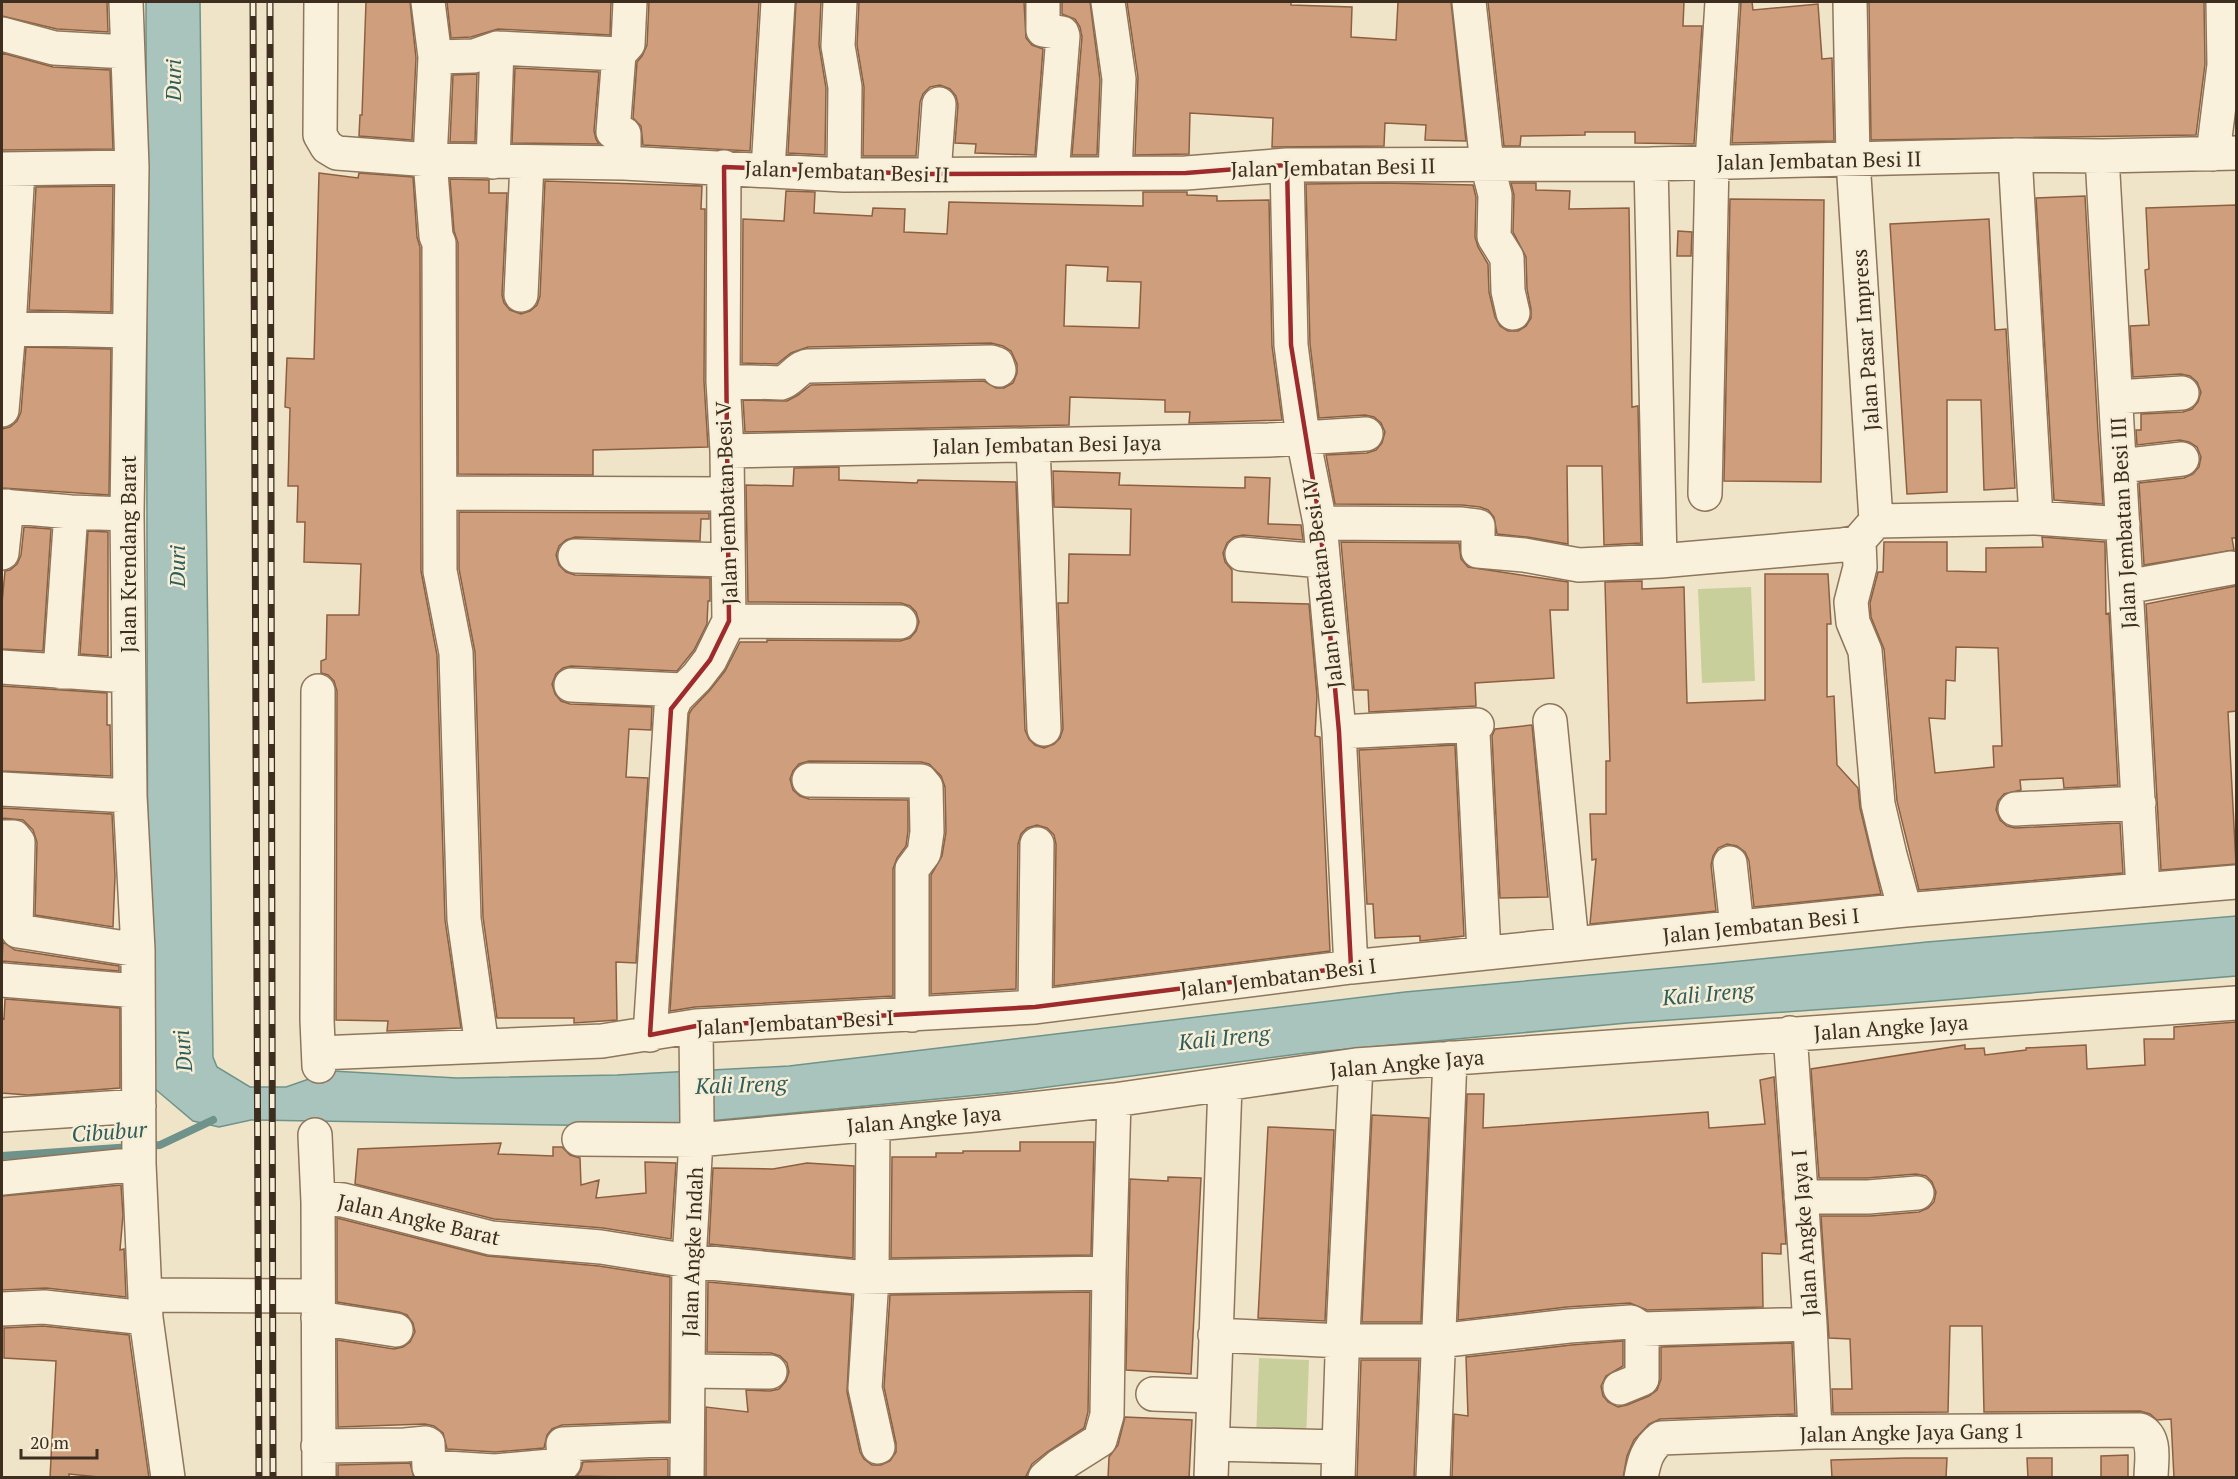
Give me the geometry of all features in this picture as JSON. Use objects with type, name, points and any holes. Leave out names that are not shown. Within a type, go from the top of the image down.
[{"type":"street","name":"Jalan Krendang Barat","points":[[126,2],[132,167],[127,514],[128,676],[130,796],[138,950],[139,1163],[147,1306],[168,1478]]},
{"type":"street","name":"Jalan Jembatan Besi II","points":[[321,2],[320,135],[327,147],[337,153],[430,160],[624,163],[844,175],[1186,173],[1287,165],[1651,164],[2015,155],[2102,156],[2225,153]]},
{"type":"street","points":[[428,2],[435,57],[430,160],[436,236],[439,243],[440,571],[456,653],[464,919],[482,1046]]},
{"type":"street","points":[[624,163],[624,134],[613,132],[619,54],[628,44],[630,2]]},
{"type":"street","points":[[768,170],[778,2]]},
{"type":"street","points":[[840,2],[838,46],[845,87],[844,175]]},
{"type":"street","points":[[1043,2],[1044,32],[1062,33],[1063,36],[1052,174]]},
{"type":"street","points":[[1108,2],[1119,79],[1115,173]]},
{"type":"street","points":[[1469,2],[1487,164],[1495,195],[1494,237],[1507,258],[1508,291],[1513,313]]},
{"type":"street","points":[[1705,494],[1712,162],[1722,2]]},
{"type":"street","name":"Jalan Pasar Impress","points":[[1850,2],[1853,160],[1867,531],[1851,602],[1853,622],[1865,651],[1878,804],[1905,910]]},
{"type":"street","points":[[2223,2],[2225,153]]},
{"type":"street","points":[[2,34],[63,50],[127,52]]},
{"type":"street","points":[[435,57],[474,56],[497,48],[619,54]]},
{"type":"street","points":[[493,162],[497,48]]},
{"type":"street","points":[[934,174],[939,104]]},
{"type":"street","points":[[2015,155],[2036,518]]},
{"type":"street","name":"Jalan Jembatan Besi III","points":[[2102,156],[2143,890]]},
{"type":"street","points":[[521,295],[527,163]]},
{"type":"street","points":[[1651,164],[1659,561]]},
{"type":"street","name":"Jalan Jembatan Besi IV","points":[[1287,165],[1289,317],[1303,438],[1320,523],[1339,732],[1351,967]]},
{"type":"street","points":[[2,410],[10,169],[132,167]]},
{"type":"street","name":"Jalan Jembatan Besi V","points":[[650,1035],[670,710],[676,698],[710,660],[729,621],[727,451],[723,381],[724,167]]},
{"type":"street","points":[[5,328],[129,331]]},
{"type":"street","points":[[723,381],[781,383],[788,380],[798,370],[808,366],[991,362],[997,364],[999,370]]},
{"type":"street","points":[[2116,397],[2182,393]]},
{"type":"street","name":"Jalan Jembatan Besi Jaya","points":[[727,451],[1303,438],[1366,434]]},
{"type":"street","points":[[1033,445],[1044,729]]},
{"type":"street","points":[[2120,466],[2182,459]]},
{"type":"street","points":[[441,493],[727,494]]},
{"type":"street","points":[[2,553],[4,506],[127,514]]},
{"type":"street","points":[[60,672],[70,512]]},
{"type":"street","points":[[1320,523],[1478,526],[1478,551],[1524,555],[1580,565],[1659,561],[1842,545],[1867,531],[2036,518],[2123,524]]},
{"type":"street","points":[[1242,554],[1322,561]]},
{"type":"street","points":[[575,556],[728,560]]},
{"type":"street","points":[[2127,587],[2231,568]]},
{"type":"street","points":[[729,621],[900,621]]},
{"type":"street","points":[[2,668],[128,676]]},
{"type":"street","points":[[571,685],[683,690]]},
{"type":"street","name":"Jalan Jembatan Besi I","points":[[318,691],[317,1020],[319,1059],[482,1046],[602,1041],[650,1035],[696,1035],[912,1015],[1035,1007],[1351,967],[1484,953],[1905,910],[2236,882]]},
{"type":"street","points":[[1550,721],[1572,944]]},
{"type":"street","points":[[1339,732],[1475,729],[1484,953]]},
{"type":"street","points":[[809,780],[921,781],[926,787],[927,832],[924,853],[912,869],[912,1015]]},
{"type":"street","points":[[2,789],[130,796]]},
{"type":"street","points":[[2015,809],[2139,803]]},
{"type":"street","points":[[2,837],[14,837],[18,842],[16,928],[18,932],[138,950]]},
{"type":"street","points":[[1035,1007],[1037,844]]},
{"type":"street","points":[[1730,863],[1737,927]]},
{"type":"street","points":[[2,980],[137,991]]},
{"type":"street","name":"Jalan Angke Jaya","points":[[579,1139],[873,1124],[1114,1100],[1356,1065],[2236,1003]]},
{"type":"street","name":"Jalan Angke Jaya I","points":[[1790,1033],[1815,1432]]},
{"type":"street","name":"Jalan Angke Indah","points":[[687,1478],[689,1261],[697,1132],[696,1035]]},
{"type":"street","points":[[1433,1478],[1450,1058]]},
{"type":"street","points":[[1212,1444],[1339,1462],[1342,1341],[1356,1065]]},
{"type":"street","points":[[1211,1478],[1225,1085]]},
{"type":"street","points":[[1045,1478],[1059,1466],[1100,1440],[1107,1415],[1114,1100]]},
{"type":"street","points":[[2,1115],[139,1106]]},
{"type":"street","points":[[873,1124],[872,1278],[865,1388],[878,1447]]},
{"type":"street","points":[[315,1135],[318,1202]]},
{"type":"street","points":[[2,1178],[139,1163]]},
{"type":"street","points":[[1801,1197],[1868,1197],[1917,1193]]},
{"type":"street","name":"Jalan Angke Barat","points":[[319,1462],[318,1202],[320,1198],[343,1200],[491,1238],[601,1247],[689,1261],[872,1278],[1109,1273]]},
{"type":"street","points":[[2,1309],[147,1306],[318,1307],[396,1330]]},
{"type":"street","points":[[1215,1335],[1342,1341],[1438,1341],[1579,1325],[1631,1322],[1642,1329],[1810,1324]]},
{"type":"street","points":[[1620,1388],[1642,1379],[1642,1329]]},
{"type":"street","points":[[688,1371],[770,1372]]},
{"type":"street","points":[[1154,1394],[1214,1396]]},
{"type":"street","name":"Jalan Angke Jaya Gang 1","points":[[1642,1470],[1650,1446],[1661,1438],[1815,1432],[2140,1430],[2146,1433],[2151,1442],[2151,1478]]},
{"type":"street","points":[[319,1462],[426,1443],[428,1444],[429,1467],[495,1471],[562,1465],[564,1463],[563,1444],[687,1439]]},
{"type":"highlighted area","points":[[1287,165],[1291,345],[1320,523],[1339,732],[1351,967],[1035,1007],[696,1026],[650,1035],[671,709],[710,660],[729,621],[724,167],[926,174],[1186,173]]},
{"type":"green space","points":[[1751,587],[1755,681],[1702,683],[1698,589]]},
{"type":"green space","points":[[1259,1358],[1309,1360],[1306,1440],[1256,1438]]},
{"type":"water","points":[[146,2],[200,2],[213,1057],[217,1067],[250,1087],[286,1087],[332,1071],[457,1078],[617,1075],[789,1066],[1405,992],[1927,942],[2236,916],[2236,976],[1885,1005],[1627,1023],[1306,1053],[1010,1092],[709,1121],[621,1126],[251,1120],[219,1127],[193,1121],[148,1083]]},
{"type":"building","points":[[2,2],[107,2],[108,32],[57,29],[2,16]]},
{"type":"building","points":[[366,2],[410,2],[416,58],[412,140],[359,136],[360,115],[362,115]]},
{"type":"building","points":[[447,2],[611,2],[610,35],[498,29],[471,37],[451,38]]},
{"type":"building","points":[[649,2],[759,2],[750,151],[643,145],[641,126],[633,118],[637,62],[647,45]]},
{"type":"building","points":[[796,2],[821,2],[819,45],[826,88],[825,155],[788,153]]},
{"type":"building","points":[[859,2],[1024,2],[1026,38],[1032,45],[1043,49],[1035,155],[975,153],[976,144],[955,143],[958,105],[956,96],[950,89],[940,85],[930,87],[923,94],[920,102],[916,156],[863,156],[864,87],[857,45]]},
{"type":"building","points":[[1062,2],[1090,2],[1100,80],[1097,155],[1072,155],[1082,37],[1075,19],[1062,14]]},
{"type":"building","points":[[1127,2],[1291,2],[1291,5],[1352,7],[1351,37],[1396,40],[1398,2],[1451,2],[1466,141],[1425,140],[1426,125],[1385,123],[1384,146],[1272,147],[1273,118],[1190,113],[1189,154],[1135,155],[1138,77]]},
{"type":"building","points":[[1488,2],[1684,2],[1683,26],[1702,26],[1694,144],[1635,143],[1635,132],[1585,132],[1585,135],[1521,136],[1520,146],[1504,146]]},
{"type":"building","points":[[1741,2],[1752,2],[1753,10],[1818,4],[1822,59],[1832,58],[1834,141],[1732,143]]},
{"type":"building","points":[[1869,2],[2204,2],[2205,64],[2196,135],[1871,140]]},
{"type":"building","points":[[2,53],[53,67],[110,70],[113,149],[2,150]]},
{"type":"building","points":[[515,68],[599,72],[594,131],[599,144],[512,143]]},
{"type":"building","points":[[477,74],[475,142],[450,142],[453,75]]},
{"type":"building","points":[[319,173],[358,178],[359,173],[413,177],[417,237],[420,247],[421,571],[437,655],[445,920],[461,1028],[387,1031],[388,1021],[336,1020],[337,691],[334,681],[328,675],[321,673],[321,661],[326,659],[327,615],[359,615],[361,564],[304,562],[305,522],[297,522],[298,486],[288,486],[290,408],[285,407],[287,358],[314,359]]},
{"type":"building","points":[[450,179],[489,180],[489,193],[507,193],[502,295],[504,303],[510,310],[521,314],[537,305],[540,296],[545,181],[702,186],[701,209],[705,209],[704,381],[708,447],[593,450],[593,475],[458,474],[458,243],[454,231]]},
{"type":"building","points":[[1511,183],[1536,183],[1536,190],[1570,191],[1569,209],[1629,208],[1632,407],[1638,406],[1641,543],[1604,545],[1602,466],[1567,466],[1568,544],[1497,534],[1494,517],[1488,510],[1480,507],[1335,504],[1326,455],[1367,453],[1376,450],[1382,443],[1385,432],[1381,423],[1374,417],[1365,415],[1319,418],[1310,344],[1306,184],[1473,185],[1476,197],[1475,237],[1488,264],[1489,292],[1495,317],[1500,326],[1508,331],[1518,331],[1526,326],[1531,318],[1526,257],[1513,232],[1514,195]]},
{"type":"building","points":[[113,186],[111,312],[29,310],[36,187]]},
{"type":"building","points":[[786,191],[815,192],[814,213],[872,216],[873,208],[905,209],[904,232],[947,234],[949,202],[1143,206],[1143,192],[1187,192],[1187,195],[1217,196],[1217,201],[1269,200],[1272,346],[1282,420],[1189,423],[1190,412],[1165,412],[1165,400],[1070,397],[1069,425],[745,432],[743,400],[787,401],[811,385],[984,381],[996,388],[1004,388],[1013,383],[1017,373],[1017,364],[1011,351],[991,343],[808,347],[791,353],[777,364],[742,363],[743,219],[784,221]],"holes":[[[1066,265],[1108,267],[1107,281],[1141,282],[1139,328],[1064,326]]]},
{"type":"building","points":[[2085,196],[2103,504],[2054,500],[2036,198]]},
{"type":"building","points":[[1730,199],[1824,200],[1821,482],[1724,481]]},
{"type":"building","points":[[2236,205],[2236,538],[2232,538],[2234,550],[2144,565],[2139,483],[2184,478],[2193,474],[2199,467],[2201,457],[2197,447],[2180,440],[2137,445],[2136,430],[2141,430],[2141,414],[2183,412],[2192,409],[2198,402],[2201,392],[2197,382],[2190,376],[2181,374],[2133,377],[2130,326],[2149,325],[2145,270],[2149,269],[2146,208]]},
{"type":"building","points":[[1989,219],[1995,330],[2006,329],[2015,488],[1984,490],[1981,400],[1947,400],[1947,492],[1907,494],[1890,224]]},
{"type":"building","points":[[1678,231],[1692,232],[1691,256],[1677,256]]},
{"type":"building","points":[[26,347],[111,349],[109,495],[2,488],[2,429],[10,427],[17,421],[21,412]]},
{"type":"building","points":[[839,467],[839,480],[917,483],[918,480],[1016,482],[1025,730],[1035,745],[1044,748],[1054,744],[1060,738],[1063,729],[1058,603],[1068,603],[1069,554],[1130,555],[1131,509],[1054,507],[1053,471],[1120,473],[1119,485],[1245,488],[1245,477],[1270,478],[1268,524],[1301,525],[1303,540],[1243,535],[1234,537],[1227,543],[1223,553],[1225,562],[1232,570],[1232,602],[1309,604],[1317,696],[1315,736],[1320,737],[1330,951],[1054,986],[1056,844],[1054,835],[1047,828],[1037,825],[1027,828],[1021,834],[1018,844],[1016,989],[931,994],[931,875],[942,856],[946,832],[945,787],[941,776],[929,764],[921,762],[809,761],[799,764],[790,779],[793,790],[800,796],[809,799],[908,800],[906,846],[897,858],[893,869],[893,996],[695,1007],[670,1011],[689,714],[692,709],[725,671],[740,642],[767,642],[767,640],[900,641],[910,638],[919,622],[916,612],[910,606],[901,603],[748,602],[746,485],[793,486],[794,468]]},
{"type":"building","points":[[459,512],[709,513],[709,519],[701,519],[700,541],[575,537],[559,546],[556,555],[559,565],[566,572],[575,575],[710,578],[707,624],[694,650],[677,671],[571,666],[563,668],[556,674],[552,684],[555,694],[561,701],[570,704],[652,707],[651,730],[629,729],[626,777],[648,778],[636,963],[616,962],[617,1020],[574,1023],[574,1018],[497,1018],[483,917],[475,652],[459,569]]},
{"type":"building","points":[[24,527],[51,529],[43,651],[2,649],[5,571],[17,564],[21,555]]},
{"type":"building","points":[[88,531],[108,532],[108,656],[80,654]]},
{"type":"building","points":[[2042,537],[2105,542],[2106,614],[2109,613],[2118,785],[2064,788],[2063,778],[2020,780],[2021,790],[2004,794],[1998,801],[1996,810],[2000,820],[2007,826],[2015,828],[2120,823],[2123,873],[1919,890],[1897,801],[1884,649],[1871,617],[1870,603],[1878,572],[1883,572],[1884,542],[1947,542],[1947,571],[1986,572],[1986,548],[2043,547]],"holes":[[[1956,647],[1998,648],[2002,746],[1993,746],[1994,767],[1935,773],[1929,718],[1945,719],[1946,680],[1955,681]]]},
{"type":"building","points":[[1341,542],[1459,543],[1461,559],[1468,567],[1568,582],[1568,610],[1550,610],[1554,678],[1475,683],[1476,706],[1369,712],[1368,690],[1354,690]]},
{"type":"building","points":[[1765,574],[1828,574],[1831,624],[1827,624],[1827,697],[1834,696],[1837,765],[1858,788],[1860,808],[1881,894],[1754,907],[1749,861],[1745,852],[1737,846],[1727,844],[1718,848],[1711,865],[1716,911],[1590,924],[1596,859],[1592,860],[1590,814],[1606,814],[1606,761],[1610,761],[1605,582],[1642,581],[1642,589],[1684,587],[1687,703],[1765,700]]},
{"type":"building","points":[[2236,586],[2236,711],[2228,712],[2236,864],[2161,870],[2146,604]]},
{"type":"building","points":[[2,686],[107,693],[111,776],[2,771]]},
{"type":"building","points":[[1532,725],[1548,897],[1500,898],[1492,736],[1495,729]]},
{"type":"building","points":[[1455,745],[1464,936],[1420,941],[1420,936],[1375,938],[1373,904],[1367,904],[1359,750]]},
{"type":"building","points":[[2,808],[112,814],[115,876],[113,927],[35,915],[37,842],[33,830],[23,820],[2,818]]},
{"type":"building","points":[[3,942],[15,950],[119,966],[119,971],[2,961]]},
{"type":"building","points":[[5,999],[120,1008],[120,1088],[28,1095],[2,1093],[2,1018],[4,1019]]},
{"type":"building","points":[[2236,1022],[2236,1478],[2174,1478],[2171,1419],[2157,1420],[2150,1414],[2140,1411],[1984,1412],[1982,1326],[1950,1326],[1948,1412],[1833,1413],[1832,1389],[1852,1389],[1850,1339],[1829,1338],[1821,1216],[1870,1216],[1919,1212],[1934,1202],[1936,1192],[1932,1182],[1926,1176],[1916,1174],[1867,1178],[1819,1178],[1811,1069],[1965,1045],[1965,1049],[1984,1048],[1985,1055],[2026,1050],[2026,1048],[2086,1045],[2087,1069],[2145,1065],[2144,1039],[2174,1039],[2174,1027]]},
{"type":"building","points":[[1774,1077],[1786,1244],[1781,1244],[1781,1254],[1762,1253],[1763,1307],[1647,1310],[1630,1303],[1567,1307],[1458,1320],[1467,1094],[1484,1094],[1483,1128],[1708,1112],[1709,1128],[1765,1124],[1760,1080]]},
{"type":"building","points":[[1372,1115],[1429,1118],[1421,1322],[1362,1322]]},
{"type":"building","points":[[1268,1127],[1334,1130],[1325,1321],[1258,1318]]},
{"type":"building","points":[[1020,1142],[1094,1142],[1091,1255],[891,1258],[892,1157],[936,1157],[936,1153],[963,1153],[963,1151],[1020,1151]]},
{"type":"building","points":[[501,1143],[498,1154],[553,1156],[553,1147],[562,1147],[570,1155],[580,1158],[581,1185],[599,1180],[596,1198],[646,1193],[645,1162],[676,1163],[671,1239],[603,1228],[494,1219],[355,1184],[358,1149]]},
{"type":"building","points":[[807,1163],[854,1166],[853,1258],[709,1244],[713,1168],[773,1169]]},
{"type":"building","points":[[1168,1177],[1201,1178],[1191,1374],[1126,1370],[1130,1179],[1168,1181]]},
{"type":"building","points":[[121,1185],[123,1215],[120,1250],[124,1249],[126,1297],[46,1288],[2,1290],[2,1196]]},
{"type":"building","points":[[337,1218],[487,1256],[599,1266],[670,1277],[669,1421],[562,1425],[552,1429],[547,1435],[544,1448],[495,1452],[447,1449],[443,1433],[434,1426],[425,1424],[338,1427],[337,1340],[394,1349],[410,1342],[415,1332],[413,1323],[407,1315],[337,1302]]},
{"type":"building","points":[[708,1282],[852,1295],[847,1392],[860,1452],[864,1459],[872,1465],[881,1465],[890,1461],[896,1452],[884,1387],[890,1295],[1090,1292],[1088,1412],[1084,1428],[1032,1464],[1025,1478],[706,1478],[706,1407],[748,1412],[746,1390],[779,1389],[786,1381],[789,1372],[787,1363],[780,1356],[771,1353],[707,1352]]},
{"type":"building","points":[[43,1326],[129,1335],[149,1478],[109,1478],[69,1474],[69,1478],[50,1478],[56,1361],[4,1358],[4,1328]]},
{"type":"building","points":[[1623,1341],[1623,1366],[1606,1376],[1601,1386],[1603,1396],[1608,1402],[1618,1407],[1649,1396],[1657,1390],[1661,1379],[1661,1347],[1792,1343],[1795,1414],[1660,1419],[1649,1424],[1634,1440],[1627,1456],[1623,1478],[1452,1478],[1454,1414],[1468,1416],[1466,1357]]},
{"type":"building","points":[[1361,1360],[1419,1360],[1414,1478],[1357,1478]]},
{"type":"building","points":[[1125,1417],[1192,1420],[1189,1478],[1108,1478],[1109,1457],[1118,1445]]},
{"type":"building","points":[[2128,1455],[2128,1478],[2101,1478],[2101,1456]]},
{"type":"building","points":[[1947,1458],[1946,1478],[1832,1478],[1831,1460]]},
{"type":"building","points":[[2027,1458],[2052,1458],[2052,1478],[2028,1478]]},
{"type":"building","points":[[668,1459],[668,1478],[577,1476],[583,1462]]},
{"type":"building","points":[[410,1463],[414,1478],[338,1478],[338,1465]]},
{"type":"waterway","name":"Cibubur","points":[[147,1146],[160,1145],[213,1120]]},
{"type":"waterway","name":"Cibubur","points":[[2,1156],[132,1147]]},
{"type":"railway","points":[[253,2],[259,1478]]},
{"type":"railway","points":[[270,2],[273,1478]]},
{"type":"water label","name":"Duri","points":[[172,80]]},
{"type":"water label","name":"Duri","points":[[176,566]]},
{"type":"water label","name":"Kali Ireng","points":[[1708,993]]},
{"type":"water label","name":"Kali Ireng","points":[[1224,1037]]},
{"type":"water label","name":"Duri","points":[[182,1051]]},
{"type":"water label","name":"Kali Ireng","points":[[741,1084]]}]
